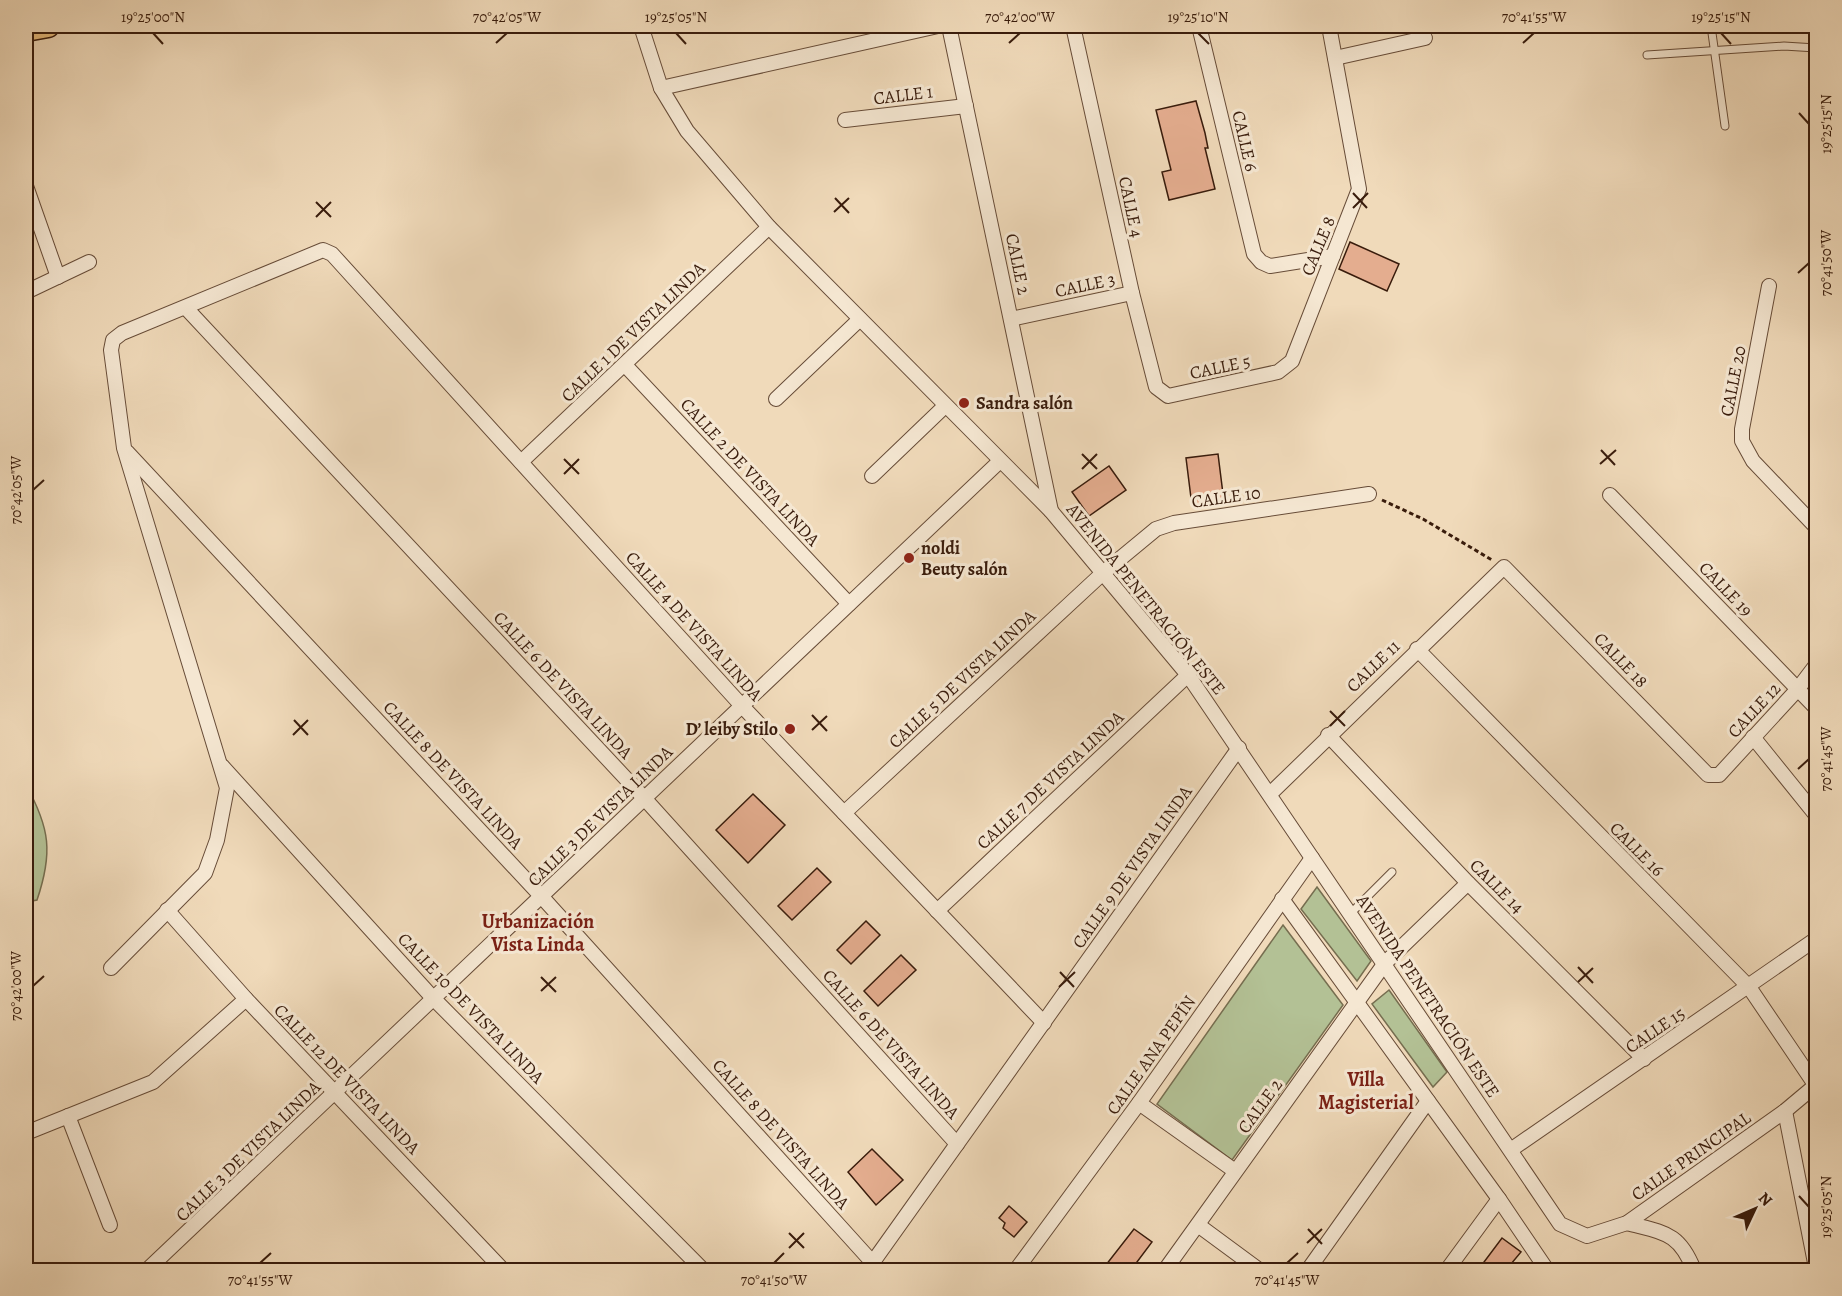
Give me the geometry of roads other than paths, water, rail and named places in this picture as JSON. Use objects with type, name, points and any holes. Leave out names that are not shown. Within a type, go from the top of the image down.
[{"type":"main road","points":[[26,30],[48,26]]},
{"type":"street","name":"AVENIDA PENETRACIÓN ESTE","points":[[641,26],[661,88],[687,131],[769,227],[1051,511],[1188,675],[1512,1149],[1560,1224],[1578,1235]]},
{"type":"street","points":[[661,88],[938,26]]},
{"type":"street","name":"CALLE 2","points":[[949,26],[1051,511]]},
{"type":"street","name":"CALLE 4","points":[[1073,26],[1132,293],[1156,387],[1161,393]]},
{"type":"street","name":"CALLE 6","points":[[1199,26],[1254,254],[1261,262],[1270,266],[1333,256]]},
{"type":"street","name":"CALLE 8","points":[[1285,368],[1292,361],[1359,189],[1329,26]]},
{"type":"street","points":[[1335,58],[1425,38]]},
{"type":"street","name":"CALLE 1","points":[[844,120],[966,106]]},
{"type":"street","points":[[26,186],[58,277]]},
{"type":"street","name":"CALLE 1 DE VISTA LINDA","points":[[522,462],[769,227]]},
{"type":"street","name":"CALLE 4 DE VISTA LINDA","points":[[186,309],[323,250],[332,254],[742,706],[1044,1023]]},
{"type":"street","points":[[26,292],[89,262]]},
{"type":"street","name":"CALLE 20","points":[[1770,286],[1742,429],[1742,441],[1753,461],[1816,527]]},
{"type":"street","name":"CALLE 3","points":[[1011,319],[1132,293]]},
{"type":"street","points":[[111,968],[205,873],[217,840],[227,788],[124,448],[111,350],[113,340],[122,333],[186,309]]},
{"type":"street","name":"CALLE 6 DE VISTA LINDA","points":[[186,309],[645,799],[957,1144]]},
{"type":"street","points":[[776,399],[860,319]]},
{"type":"street","name":"CALLE 2 DE VISTA LINDA","points":[[625,365],[849,604]]},
{"type":"street","name":"CALLE 5","points":[[1161,393],[1168,396],[1278,372],[1285,368]]},
{"type":"street","points":[[872,476],[945,406]]},
{"type":"street","name":"CALLE 8 DE VISTA LINDA","points":[[124,448],[542,897],[870,1267]]},
{"type":"street","name":"CALLE 3 DE VISTA LINDA","points":[[147,1270],[336,1093],[432,997],[542,897],[1000,461]]},
{"type":"street","name":"CALLE 10","points":[[1104,572],[1165,525],[1369,494]]},
{"type":"street","name":"CALLE 19","points":[[1610,495],[1816,708]]},
{"type":"street","name":"CALLE 11","points":[[1270,794],[1328,735],[1504,567]]},
{"type":"street","name":"CALLE 18","points":[[1504,567],[1708,775],[1714,776]]},
{"type":"street","name":"CALLE 5 DE VISTA LINDA","points":[[844,813],[1104,572]]},
{"type":"street","name":"CALLE 16","points":[[1417,650],[1749,987],[1816,1086]]},
{"type":"street","name":"CALLE 12","points":[[1714,776],[1719,775],[1754,737],[1797,690],[1816,665]]},
{"type":"street","name":"CALLE 7 DE VISTA LINDA","points":[[937,911],[1188,675]]},
{"type":"street","name":"CALLE 14","points":[[1328,735],[1468,883],[1644,1059]]},
{"type":"street","points":[[1754,737],[1816,815]]},
{"type":"street","name":"CALLE 9 DE VISTA LINDA","points":[[870,1267],[1239,748]]},
{"type":"street","name":"CALLE 10 DE VISTA LINDA","points":[[220,763],[432,997],[703,1270]]},
{"type":"street","name":"CALLE ANA PEPÍN","points":[[1017,1270],[1139,1103],[1312,858]]},
{"type":"street","name":"CALLE 2","points":[[1165,1270],[1385,963],[1468,883]]},
{"type":"street","points":[[1282,899],[1499,1199],[1546,1270]]},
{"type":"street","name":"CALLE 12 DE VISTA LINDA","points":[[167,910],[246,999],[503,1270]]},
{"type":"street","name":"CALLE 15","points":[[1512,1149],[1816,939]]},
{"type":"street","points":[[26,1133],[153,1082],[246,999]]},
{"type":"street","name":"CALLE PRINCIPAL","points":[[1578,1235],[1587,1236],[1627,1223],[1785,1111],[1816,1086]]},
{"type":"street","points":[[1308,1270],[1428,1101]]},
{"type":"street","points":[[1139,1103],[1235,1171]]},
{"type":"street","points":[[1785,1111],[1816,1268]]},
{"type":"street","points":[[68,1116],[110,1225]]},
{"type":"street","points":[[1448,1270],[1499,1199]]},
{"type":"street","points":[[1627,1223],[1667,1233],[1676,1239],[1684,1246],[1694,1270]]},
{"type":"street","points":[[1198,1225],[1259,1270]]},
{"type":"lane","points":[[1712,26],[1725,126]]},
{"type":"lane","points":[[1647,55],[1784,46],[1816,48]]},
{"type":"lane","points":[[1351,913],[1392,872]]},
{"type":"place","name":"Sandra salón","points":[[964,403]]},
{"type":"place","name":"noldi Beuty salón","points":[[909,558]]},
{"type":"place","name":"D’ leiby Stilo","points":[[790,729]]},
{"type":"district","name":"Urbanización Vista Linda","points":[[538,932]]},
{"type":"district","name":"Villa Magisterial","points":[[1366,1090]]}]
